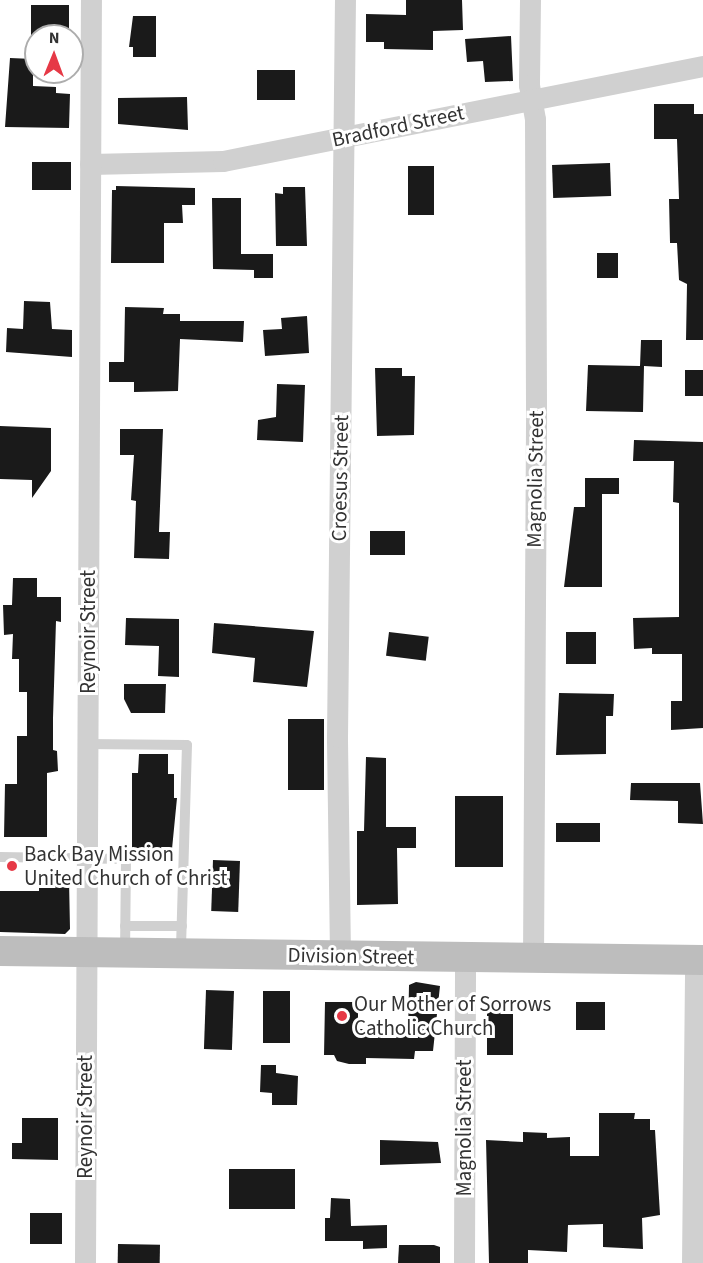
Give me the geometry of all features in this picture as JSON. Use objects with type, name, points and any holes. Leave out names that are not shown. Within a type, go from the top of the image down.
[{"type":"main road","name":"Division Street","points":[[0,951],[86,952],[125,939],[181,940],[340,956],[699,960]]},
{"type":"street","name":"Reynoir Street","points":[[85,1263],[91,0]]},
{"type":"street","name":"Croesus Street","points":[[340,956],[337,737],[345,0]]},
{"type":"street","name":"Magnolia Street","points":[[530,0],[529,85],[533,98],[536,424],[533,958]]},
{"type":"street","name":"Bradford Street","points":[[90,165],[223,161],[703,66]]},
{"type":"street","name":"Magnolia Street","points":[[464,1263],[465,957]]},
{"type":"street","points":[[692,1263],[699,960]]},
{"type":"lane","points":[[87,744],[187,745],[181,940]]},
{"type":"lane","points":[[0,857],[126,859],[125,939]]},
{"type":"building","points":[[406,0],[462,0],[463,30],[433,31],[433,50],[384,49],[384,42],[366,42],[366,14],[406,15]]},
{"type":"building","points":[[31,5],[69,5],[69,24],[31,24]]},
{"type":"building","points":[[133,16],[156,16],[156,57],[133,57],[133,47],[129,47]]},
{"type":"building","points":[[511,36],[513,81],[485,82],[483,61],[467,62],[465,39]]},
{"type":"building","points":[[10,58],[24,59],[24,84],[56,87],[56,93],[70,94],[69,128],[5,127]]},
{"type":"building","points":[[257,70],[295,70],[295,100],[257,100]]},
{"type":"building","points":[[187,97],[188,130],[118,124],[118,98]]},
{"type":"building","points":[[654,104],[694,104],[694,114],[703,114],[703,340],[686,340],[687,284],[679,280],[677,243],[670,243],[669,199],[679,199],[677,139],[654,139]]},
{"type":"building","points":[[32,162],[71,162],[71,190],[32,190]]},
{"type":"building","points":[[610,163],[611,196],[553,198],[552,165]]},
{"type":"building","points":[[408,166],[434,166],[434,215],[408,215]]},
{"type":"building","points":[[116,186],[195,188],[195,205],[182,205],[183,223],[164,223],[164,263],[111,263],[112,190],[116,190]]},
{"type":"building","points":[[283,187],[305,187],[307,246],[276,246],[275,193],[283,194]]},
{"type":"building","points":[[212,198],[241,198],[241,254],[273,254],[273,278],[254,278],[254,270],[213,269]]},
{"type":"building","points":[[597,253],[618,253],[618,278],[597,278]]},
{"type":"building","points":[[24,301],[50,302],[52,329],[72,330],[72,357],[6,352],[7,328],[23,329]]},
{"type":"building","points":[[125,307],[164,308],[163,314],[180,314],[180,321],[244,321],[243,342],[180,339],[178,391],[134,392],[134,382],[109,382],[109,362],[124,362]]},
{"type":"building","points":[[307,316],[309,353],[265,356],[263,330],[282,329],[281,318]]},
{"type":"building","points":[[641,340],[662,340],[662,367],[644,366],[643,412],[586,411],[588,365],[640,366]]},
{"type":"building","points":[[375,368],[402,368],[402,376],[415,376],[414,435],[377,436]]},
{"type":"building","points":[[685,370],[703,370],[703,396],[685,396]]},
{"type":"building","points":[[277,384],[305,385],[303,442],[257,440],[258,420],[276,417]]},
{"type":"building","points":[[0,426],[51,428],[51,471],[32,498],[32,480],[0,479]]},
{"type":"building","points":[[120,429],[163,429],[159,532],[170,532],[169,559],[134,558],[136,501],[131,500],[134,455],[120,455]]},
{"type":"building","points":[[634,440],[703,442],[703,728],[671,730],[671,701],[682,701],[682,654],[652,654],[652,648],[634,649],[633,618],[679,617],[679,503],[673,502],[674,461],[633,461]]},
{"type":"building","points":[[585,478],[619,478],[619,494],[602,494],[602,587],[564,587],[574,507],[585,507]]},
{"type":"building","points":[[370,531],[405,531],[405,555],[370,555]]},
{"type":"building","points":[[13,578],[37,578],[37,597],[61,597],[61,622],[56,621],[53,718],[53,750],[57,751],[58,771],[47,773],[47,837],[4,837],[5,784],[17,784],[17,736],[27,736],[27,692],[19,692],[19,659],[12,659],[13,634],[4,635],[3,605],[12,605]]},
{"type":"building","points":[[126,618],[179,619],[179,677],[158,676],[159,646],[125,645]]},
{"type":"building","points":[[214,623],[314,631],[307,687],[253,682],[255,658],[212,653]]},
{"type":"building","points":[[389,632],[429,637],[426,661],[386,656]]},
{"type":"building","points":[[566,632],[596,632],[596,664],[566,664]]},
{"type":"building","points":[[124,684],[166,684],[165,713],[131,713],[124,699]]},
{"type":"building","points":[[559,693],[614,694],[613,716],[606,716],[606,754],[556,755]]},
{"type":"building","points":[[288,719],[324,719],[324,790],[288,790]]},
{"type":"building","points":[[139,754],[168,754],[168,774],[174,774],[174,798],[177,798],[172,849],[132,848],[132,773],[138,773]]},
{"type":"building","points":[[366,757],[386,758],[386,827],[416,827],[416,848],[397,848],[398,904],[357,905],[357,831],[364,831]]},
{"type":"building","points":[[631,783],[700,783],[703,824],[678,823],[678,801],[630,800]]},
{"type":"building","points":[[455,796],[503,796],[503,867],[455,867]]},
{"type":"building","points":[[556,823],[600,823],[600,842],[556,842]]},
{"type":"building","points":[[213,860],[240,861],[238,912],[211,911]]},
{"type":"building","points":[[39,878],[69,879],[70,929],[65,934],[0,932],[0,891],[39,891]]},
{"type":"building","points":[[416,982],[440,986],[433,1051],[415,1051],[414,1059],[366,1058],[366,1064],[349,1064],[337,1061],[334,1055],[324,1055],[325,1002],[358,1002],[358,1029],[367,1029],[367,1035],[408,1035],[409,985]]},
{"type":"building","points":[[206,990],[234,991],[232,1050],[204,1049]]},
{"type":"building","points":[[263,991],[290,991],[290,1043],[263,1043]]},
{"type":"building","points":[[487,1002],[513,1002],[513,1055],[487,1055]]},
{"type":"building","points":[[576,1002],[605,1002],[605,1030],[576,1030]]},
{"type":"building","points":[[261,1065],[276,1065],[276,1073],[298,1076],[297,1105],[272,1105],[272,1093],[260,1092]]},
{"type":"building","points":[[599,1113],[635,1113],[634,1119],[650,1119],[650,1130],[655,1130],[660,1215],[642,1218],[643,1249],[603,1247],[603,1224],[568,1225],[567,1252],[528,1250],[528,1263],[489,1263],[486,1140],[523,1142],[523,1132],[547,1133],[547,1138],[570,1137],[570,1156],[599,1156]]},
{"type":"building","points":[[22,1118],[58,1118],[58,1160],[12,1159],[12,1143],[22,1143]]},
{"type":"building","points":[[380,1140],[438,1142],[441,1163],[380,1165]]},
{"type":"building","points":[[229,1169],[295,1169],[295,1209],[229,1209]]},
{"type":"building","points":[[331,1198],[350,1199],[351,1226],[387,1225],[387,1248],[363,1249],[363,1241],[325,1241],[325,1218],[330,1218]]},
{"type":"building","points":[[30,1213],[62,1213],[62,1244],[30,1244]]},
{"type":"building","points":[[118,1244],[160,1245],[160,1263],[118,1263]]},
{"type":"building","points":[[399,1245],[440,1247],[440,1263],[398,1263]]},
{"type":"place","name":"Back Bay Mission United Church of Christ","points":[[12,866]]},
{"type":"place","name":"Our Mother of Sorrows Catholic Church","points":[[342,1016]]}]
